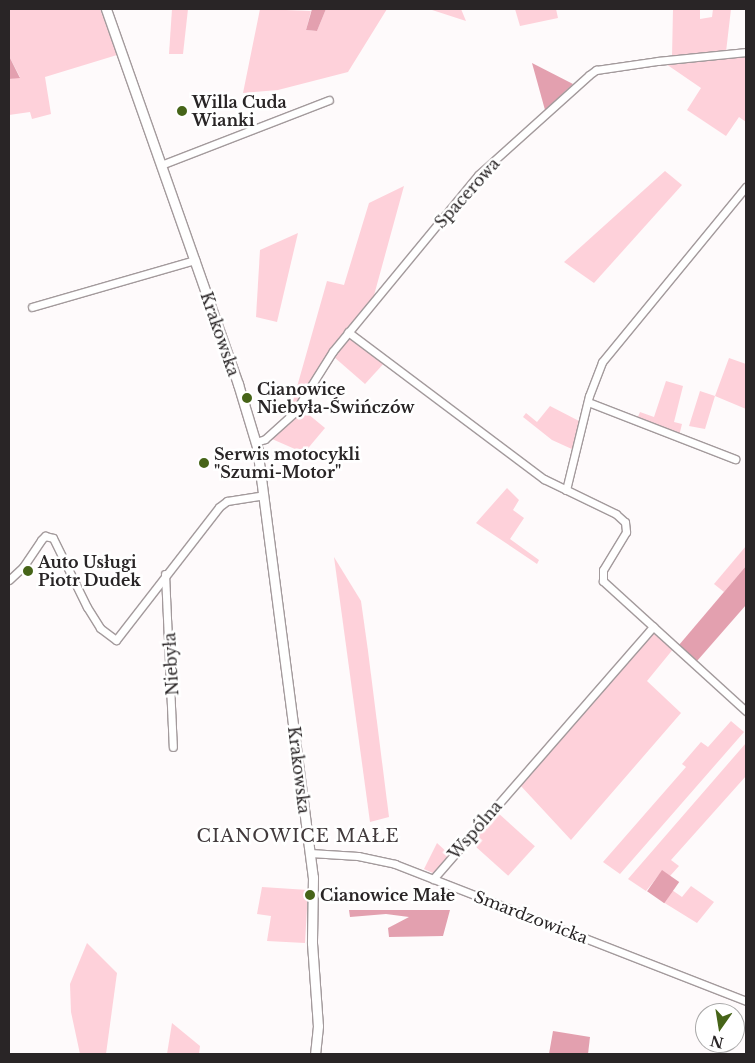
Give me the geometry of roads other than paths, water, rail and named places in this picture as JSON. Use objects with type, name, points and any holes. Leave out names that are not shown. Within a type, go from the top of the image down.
[{"type":"main road","name":"Krakowska","points":[[106,9],[256,442],[310,853],[318,1026],[315,1054]]},
{"type":"street","name":"Spacerowa","points":[[256,442],[265,439],[294,412],[348,332],[478,175],[594,71],[746,52]]},
{"type":"street","points":[[161,165],[329,100]]},
{"type":"street","points":[[566,490],[588,402],[602,362],[746,187]]},
{"type":"street","points":[[32,307],[194,260]]},
{"type":"street","points":[[348,332],[544,479],[616,514],[625,522],[626,532],[603,570],[603,581],[746,711]]},
{"type":"street","points":[[588,402],[735,459]]},
{"type":"street","points":[[9,580],[24,567],[45,536],[53,538],[100,628],[116,640],[221,504],[264,495]]},
{"type":"street","name":"Niebyła","points":[[166,577],[173,747]]},
{"type":"street","name":"Wspólna","points":[[433,879],[654,626]]},
{"type":"street","name":"Smardzowicka","points":[[310,853],[375,859],[433,879],[746,1001]]},
{"type":"place","name":"Willa Cuda Wianki","points":[[182,111]]},
{"type":"place","name":"Cianowice Niebyła-Świńczów","points":[[247,398]]},
{"type":"place","name":"Serwis motocykli \"Szumi-Motor\"","points":[[204,463]]},
{"type":"place","name":"Auto Usługi Piotr Dudek","points":[[28,571]]},
{"type":"place","name":"Cianowice Małe","points":[[310,895]]},
{"type":"district","name":"CIANOWICE MAŁE","points":[[298,836]]}]
